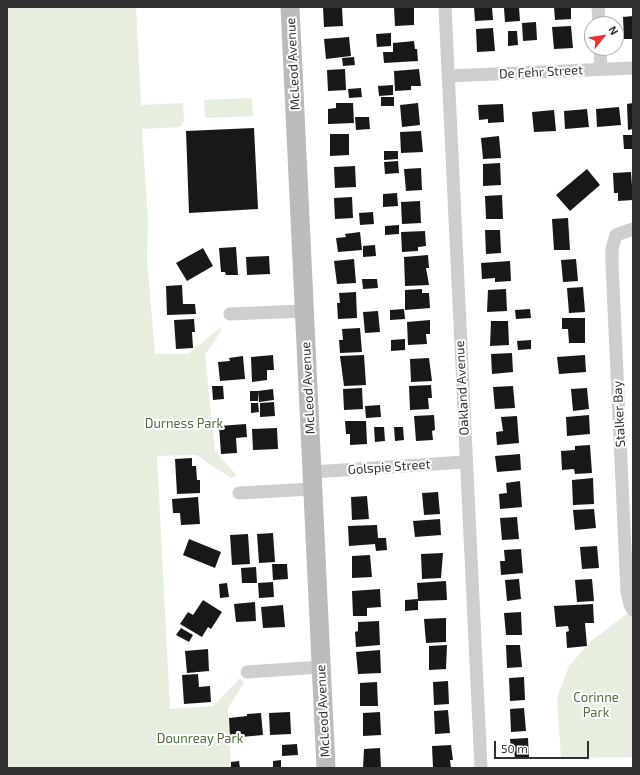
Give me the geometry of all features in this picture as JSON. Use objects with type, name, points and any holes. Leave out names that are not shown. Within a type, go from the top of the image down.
[{"type":"street","name":"McLeod Avenue","points":[[290,7],[326,768]]},
{"type":"street","name":"Oakland Avenue","points":[[445,7],[481,768]]},
{"type":"street","points":[[600,56],[601,69]]},
{"type":"street","name":"De Fehr Street","points":[[448,76],[633,68]]},
{"type":"street","name":"Stalker Bay","points":[[633,230],[616,235],[613,242],[612,257],[628,592],[630,605],[633,610]]},
{"type":"street","points":[[230,314],[304,311]]},
{"type":"street","name":"Golspie Street","points":[[239,493],[312,481],[466,462]]},
{"type":"street","points":[[246,672],[321,667]]},
{"type":"green space","points":[[7,7],[136,7],[141,105],[183,103],[184,121],[180,127],[142,129],[148,222],[147,259],[155,354],[188,354],[220,328],[222,329],[205,355],[215,451],[237,476],[231,478],[196,455],[157,456],[170,709],[213,706],[240,678],[244,683],[228,708],[231,768],[7,768]]},
{"type":"green space","points":[[252,98],[253,116],[205,118],[204,100]]},
{"type":"green space","name":"Corinne Park","points":[[628,613],[633,618],[633,757],[561,758],[557,698],[569,666],[591,641]]},
{"type":"building","points":[[323,7],[342,7],[343,26],[324,27]]},
{"type":"building","points":[[394,7],[414,7],[414,25],[395,26]]},
{"type":"building","points":[[474,7],[492,7],[493,20],[475,21]]},
{"type":"building","points":[[519,7],[520,21],[505,22],[504,8]]},
{"type":"building","points":[[554,7],[571,7],[571,19],[555,20]]},
{"type":"building","points":[[633,16],[633,39],[624,39],[624,17]]},
{"type":"building","points":[[536,22],[537,40],[523,41],[522,23]]},
{"type":"building","points":[[571,26],[573,48],[554,49],[552,27]]},
{"type":"building","points":[[493,28],[495,51],[477,52],[476,29]]},
{"type":"building","points":[[508,31],[517,31],[518,45],[508,46]]},
{"type":"building","points":[[391,33],[391,46],[377,47],[376,34]]},
{"type":"building","points":[[349,37],[351,56],[326,59],[324,39]]},
{"type":"building","points":[[414,41],[415,49],[417,49],[418,61],[384,63],[383,52],[393,52],[393,43]]},
{"type":"building","points":[[354,57],[355,65],[343,66],[342,58]]},
{"type":"building","points":[[345,69],[346,90],[328,91],[327,70]]},
{"type":"building","points":[[419,69],[421,86],[411,86],[411,90],[395,91],[394,71]]},
{"type":"building","points":[[393,85],[393,95],[379,96],[378,86]]},
{"type":"building","points":[[361,88],[362,97],[349,98],[348,89]]},
{"type":"building","points":[[381,97],[394,97],[394,106],[381,106]]},
{"type":"building","points":[[336,103],[353,103],[354,123],[328,124],[328,109],[336,108]]},
{"type":"building","points":[[418,103],[420,125],[402,127],[400,105]]},
{"type":"building","points":[[633,103],[633,129],[628,130],[627,104]]},
{"type":"building","points":[[503,104],[504,122],[488,123],[488,119],[479,120],[478,105]]},
{"type":"building","points":[[619,107],[621,125],[597,127],[596,109]]},
{"type":"building","points":[[587,109],[589,127],[565,129],[564,111]]},
{"type":"building","points":[[554,110],[556,131],[534,132],[532,112]]},
{"type":"building","points":[[355,117],[369,117],[370,129],[356,130]]},
{"type":"building","points":[[254,128],[258,209],[189,213],[186,131]]},
{"type":"building","points":[[421,131],[423,152],[401,153],[400,132]]},
{"type":"building","points":[[330,134],[349,134],[349,155],[330,156]]},
{"type":"building","points":[[623,135],[633,135],[633,149],[624,149]]},
{"type":"building","points":[[499,136],[501,158],[483,159],[481,138]]},
{"type":"building","points":[[384,151],[398,151],[398,159],[384,160]]},
{"type":"building","points":[[398,161],[399,173],[385,174],[384,162]]},
{"type":"building","points":[[500,163],[501,185],[483,186],[483,164]]},
{"type":"building","points":[[355,166],[356,187],[335,188],[334,167]]},
{"type":"building","points":[[421,168],[422,190],[406,191],[404,169]]},
{"type":"building","points":[[587,169],[600,185],[570,211],[556,195]]},
{"type":"building","points":[[631,172],[633,200],[618,201],[618,193],[614,193],[613,173]]},
{"type":"building","points":[[397,193],[398,206],[383,207],[383,194]]},
{"type":"building","points":[[502,195],[503,219],[486,219],[485,196]]},
{"type":"building","points":[[352,197],[353,218],[335,219],[334,198]]},
{"type":"building","points":[[420,201],[421,223],[402,224],[401,202]]},
{"type":"building","points":[[373,212],[374,224],[360,225],[359,213]]},
{"type":"building","points":[[568,218],[570,250],[554,250],[552,219]]},
{"type":"building","points":[[399,225],[399,234],[385,235],[385,226]]},
{"type":"building","points":[[485,230],[500,230],[501,253],[486,254]]},
{"type":"building","points":[[425,231],[426,246],[418,247],[418,251],[402,252],[401,232]]},
{"type":"building","points":[[360,232],[362,250],[338,252],[336,238],[346,237],[345,234]]},
{"type":"building","points":[[375,245],[376,256],[363,257],[363,246]]},
{"type":"building","points":[[236,247],[238,275],[226,275],[225,272],[221,272],[219,248]]},
{"type":"building","points":[[203,248],[213,266],[187,281],[176,263]]},
{"type":"building","points":[[428,255],[429,268],[426,268],[429,285],[405,286],[404,257]]},
{"type":"building","points":[[269,256],[270,274],[247,275],[246,257]]},
{"type":"building","points":[[354,259],[356,283],[337,284],[334,261]]},
{"type":"building","points":[[576,259],[578,281],[563,282],[561,260]]},
{"type":"building","points":[[510,261],[511,281],[495,282],[495,278],[482,279],[481,263]]},
{"type":"building","points":[[362,279],[377,279],[378,288],[363,289]]},
{"type":"building","points":[[182,285],[183,304],[195,304],[196,314],[167,315],[166,286]]},
{"type":"building","points":[[583,287],[585,312],[569,313],[567,288]]},
{"type":"building","points":[[422,289],[422,293],[429,293],[430,308],[405,310],[405,290]]},
{"type":"building","points":[[506,289],[507,311],[487,312],[488,290]]},
{"type":"building","points":[[356,292],[357,318],[338,319],[337,303],[340,303],[339,293]]},
{"type":"building","points":[[404,309],[405,319],[390,320],[390,310]]},
{"type":"building","points":[[530,309],[531,318],[516,319],[515,310]]},
{"type":"building","points":[[378,311],[380,332],[365,333],[363,312]]},
{"type":"building","points":[[562,318],[585,318],[585,343],[569,343],[568,329],[562,329]]},
{"type":"building","points":[[194,319],[195,332],[192,332],[193,348],[176,349],[174,320]]},
{"type":"building","points":[[430,320],[430,334],[426,334],[427,344],[408,345],[407,322]]},
{"type":"building","points":[[491,321],[508,321],[509,345],[490,346]]},
{"type":"building","points":[[360,328],[362,352],[340,353],[339,340],[343,340],[342,329]]},
{"type":"building","points":[[405,339],[405,350],[391,351],[391,340]]},
{"type":"building","points":[[531,340],[531,349],[518,350],[517,341]]},
{"type":"building","points":[[512,353],[513,372],[492,374],[491,354]]},
{"type":"building","points":[[273,355],[274,370],[267,370],[267,380],[252,382],[251,357]]},
{"type":"building","points":[[364,355],[366,385],[344,386],[340,356]]},
{"type":"building","points":[[585,355],[586,372],[559,374],[557,357]]},
{"type":"building","points":[[243,356],[245,379],[220,381],[218,362],[230,361],[229,358]]},
{"type":"building","points":[[429,358],[432,381],[411,382],[410,359]]},
{"type":"building","points":[[431,385],[432,398],[428,398],[429,409],[410,410],[409,386]]},
{"type":"building","points":[[212,386],[223,386],[224,399],[213,400]]},
{"type":"building","points":[[513,386],[515,408],[495,409],[493,387]]},
{"type":"building","points":[[362,388],[363,409],[344,410],[343,389]]},
{"type":"building","points":[[587,388],[589,409],[573,411],[571,389]]},
{"type":"building","points":[[273,389],[274,400],[259,402],[258,391]]},
{"type":"building","points":[[250,391],[258,391],[258,401],[250,401]]},
{"type":"building","points":[[274,402],[275,416],[260,417],[260,403]]},
{"type":"building","points":[[251,403],[258,403],[259,412],[251,413]]},
{"type":"building","points":[[380,405],[381,417],[366,418],[365,406]]},
{"type":"building","points":[[434,415],[435,430],[432,431],[433,440],[416,441],[414,416]]},
{"type":"building","points":[[589,415],[590,434],[567,436],[566,417]]},
{"type":"building","points":[[517,416],[519,443],[497,445],[496,432],[503,431],[501,417]]},
{"type":"building","points":[[345,421],[366,421],[367,444],[350,445],[350,434],[346,434]]},
{"type":"building","points":[[246,424],[247,437],[236,438],[237,453],[221,454],[219,426]]},
{"type":"building","points":[[374,427],[384,427],[385,441],[375,442]]},
{"type":"building","points":[[394,427],[403,427],[404,440],[395,441]]},
{"type":"building","points":[[277,428],[278,449],[253,450],[252,429]]},
{"type":"building","points":[[590,445],[592,473],[575,474],[574,469],[562,470],[561,451],[575,450],[575,446]]},
{"type":"building","points":[[520,454],[521,470],[497,472],[495,456]]},
{"type":"building","points":[[192,458],[192,466],[196,466],[197,480],[200,480],[200,493],[177,494],[175,459]]},
{"type":"building","points":[[593,478],[594,504],[573,505],[572,480]]},
{"type":"building","points":[[520,481],[522,507],[500,509],[499,494],[507,493],[506,483]]},
{"type":"building","points":[[438,492],[440,514],[424,515],[422,493]]},
{"type":"building","points":[[367,496],[369,519],[352,520],[351,497]]},
{"type":"building","points":[[198,497],[200,524],[181,525],[180,513],[173,513],[172,499]]},
{"type":"building","points":[[594,509],[596,528],[575,530],[573,510]]},
{"type":"building","points":[[517,517],[519,539],[502,540],[500,518]]},
{"type":"building","points":[[440,519],[441,535],[415,537],[413,521]]},
{"type":"building","points":[[377,525],[378,538],[386,538],[387,550],[376,551],[375,544],[349,546],[348,526]]},
{"type":"building","points":[[273,533],[275,562],[259,563],[257,534]]},
{"type":"building","points":[[248,534],[250,564],[232,565],[230,535]]},
{"type":"building","points":[[189,539],[221,552],[215,568],[183,555]]},
{"type":"building","points":[[597,546],[599,568],[582,569],[580,547]]},
{"type":"building","points":[[521,549],[523,573],[501,575],[500,561],[505,561],[504,550]]},
{"type":"building","points":[[443,553],[441,578],[422,579],[421,554]]},
{"type":"building","points":[[370,555],[372,577],[352,578],[352,556]]},
{"type":"building","points":[[272,564],[287,564],[288,579],[273,580]]},
{"type":"building","points":[[256,567],[257,583],[242,583],[241,568]]},
{"type":"building","points":[[519,579],[521,599],[507,601],[505,580]]},
{"type":"building","points":[[592,579],[594,601],[577,602],[575,580]]},
{"type":"building","points":[[446,581],[447,600],[418,601],[418,610],[405,611],[405,600],[418,599],[417,583]]},
{"type":"building","points":[[273,582],[274,597],[259,598],[258,583]]},
{"type":"building","points":[[227,583],[229,597],[220,598],[219,584]]},
{"type":"building","points":[[380,589],[381,607],[367,608],[367,616],[353,616],[352,591]]},
{"type":"building","points":[[203,600],[222,612],[211,629],[208,627],[202,637],[180,624],[188,612],[193,615]]},
{"type":"building","points":[[255,602],[256,621],[236,622],[234,604]]},
{"type":"building","points":[[593,604],[594,623],[585,623],[587,646],[567,648],[566,632],[569,631],[568,626],[556,627],[554,606]]},
{"type":"building","points":[[283,605],[285,627],[263,628],[261,607]]},
{"type":"building","points":[[521,612],[522,635],[506,635],[504,613]]},
{"type":"building","points":[[446,618],[446,642],[426,643],[424,619]]},
{"type":"building","points":[[379,621],[380,645],[356,647],[355,632],[358,631],[358,622]]},
{"type":"building","points":[[181,628],[193,635],[189,642],[176,635]]},
{"type":"building","points":[[447,645],[446,669],[429,670],[429,646]]},
{"type":"building","points":[[506,645],[520,645],[522,667],[507,668]]},
{"type":"building","points":[[208,649],[209,671],[187,673],[185,651]]},
{"type":"building","points":[[380,650],[381,673],[358,674],[356,652]]},
{"type":"building","points":[[198,674],[199,687],[210,686],[211,702],[184,704],[182,675]]},
{"type":"building","points":[[524,677],[525,700],[510,701],[509,678]]},
{"type":"building","points":[[448,681],[449,704],[434,705],[433,682]]},
{"type":"building","points":[[377,682],[378,706],[360,706],[360,683]]},
{"type":"building","points":[[524,708],[526,731],[511,732],[510,709]]},
{"type":"building","points":[[448,710],[450,733],[435,734],[434,711]]},
{"type":"building","points":[[290,712],[291,734],[270,735],[269,713]]},
{"type":"building","points":[[380,712],[381,735],[363,736],[363,713]]},
{"type":"building","points":[[261,713],[263,735],[230,738],[229,718]]},
{"type":"building","points":[[528,738],[529,758],[515,759],[514,750],[511,750],[510,739]]},
{"type":"building","points":[[297,744],[298,755],[282,756],[282,745]]},
{"type":"building","points":[[451,745],[453,760],[450,760],[451,768],[433,768],[432,746]]},
{"type":"building","points":[[380,748],[381,768],[363,768],[364,749]]},
{"type":"building","points":[[281,760],[281,768],[273,768],[273,761]]},
{"type":"building","points":[[239,761],[240,768],[231,768],[231,762]]},
{"type":"park label","name":"Durness Park","points":[[184,424]]},
{"type":"park label","name":"Dounreay Park","points":[[200,739]]}]
